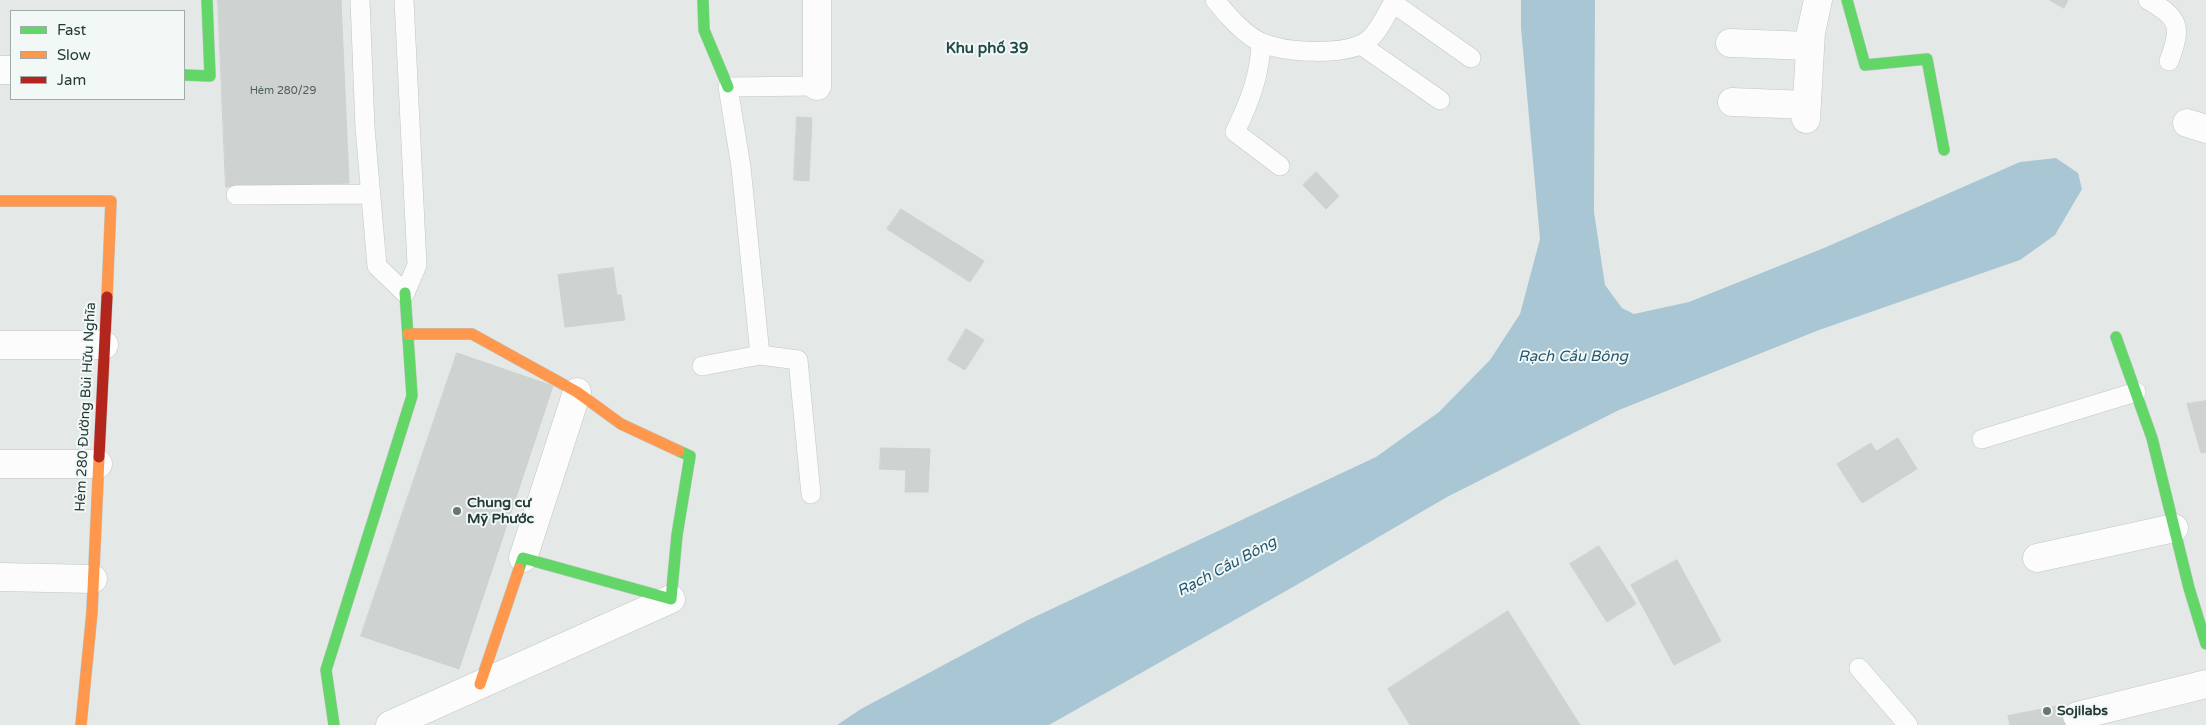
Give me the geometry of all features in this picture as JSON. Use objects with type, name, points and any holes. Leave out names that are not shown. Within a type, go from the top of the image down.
[{"type":"street","points":[[185,75],[210,76],[207,0]]},
{"type":"street","points":[[703,0],[704,30],[728,87]]},
{"type":"street","points":[[817,0],[817,86]]},
{"type":"street","points":[[1732,102],[1807,112],[1811,32],[1818,0]]},
{"type":"street","points":[[1847,0],[1865,65],[1926,58],[1944,150]]},
{"type":"street","points":[[1730,42],[1810,46]]},
{"type":"street","name":"Hẻm 280 Đường Bùi Hữu Nghĩa","points":[[0,201],[111,201],[93,578],[81,725]]},
{"type":"street","points":[[334,725],[326,670],[412,396],[405,293]]},
{"type":"street","points":[[408,334],[472,334],[577,392],[621,424],[690,456],[677,535],[671,599]]},
{"type":"street","points":[[2116,337],[2152,438],[2174,528],[2206,644]]},
{"type":"street","points":[[0,345],[104,345]]},
{"type":"street","points":[[480,684],[577,392]]},
{"type":"street","points":[[0,464],[98,464]]},
{"type":"street","points":[[2037,558],[2174,528]]},
{"type":"street","points":[[523,558],[671,599]]},
{"type":"street","points":[[0,577],[93,578]]},
{"type":"street","points":[[390,725],[671,599]]},
{"type":"street","points":[[2077,716],[2206,684]]},
{"type":"lane","points":[[360,0],[365,128],[377,266],[405,293],[417,265],[404,0]]},
{"type":"lane","points":[[1215,0],[1226,13],[1261,43],[1309,50],[1336,50],[1360,45],[1369,39],[1393,3],[1471,58]]},
{"type":"lane","points":[[2155,4],[2173,17],[2177,31],[2176,45],[2170,61]]},
{"type":"lane","points":[[1261,43],[1261,58],[1250,101],[1235,132],[1280,166]]},
{"type":"lane","points":[[1360,45],[1440,100]]},
{"type":"lane","points":[[760,355],[741,166],[728,87],[817,86]]},
{"type":"lane","points":[[236,195],[370,194]]},
{"type":"lane","points":[[702,366],[760,355],[798,360],[811,494]]},
{"type":"lane","points":[[1982,439],[2136,392]]},
{"type":"lane","points":[[1859,668],[1908,725]]},
{"type":"water","name":"Rạch Cầu Bông","points":[[1521,0],[1595,0],[1594,212],[1605,285],[1622,308],[1634,314],[1689,302],[1824,248],[2020,162],[2056,158],[2078,173],[2082,189],[2055,235],[2020,260],[1819,330],[1619,410],[1447,497],[1293,587],[1049,725],[837,725],[861,709],[1028,620],[1376,457],[1439,412],[1490,360],[1520,314],[1540,239],[1521,28]]},
{"type":"building","points":[[218,0],[341,0],[349,183],[226,187]]},
{"type":"building","points":[[2050,0],[2068,0],[2064,8]]},
{"type":"building","points":[[797,117],[812,118],[809,181],[794,180]]},
{"type":"building","points":[[1316,172],[1339,196],[1326,209],[1303,185]]},
{"type":"building","points":[[901,209],[984,261],[970,282],[887,229]]},
{"type":"building","points":[[613,268],[617,295],[621,295],[625,320],[565,327],[558,275]]},
{"type":"building","points":[[966,329],[984,340],[965,370],[948,360]]},
{"type":"building","name":"Chung cư Mỹ Phước","points":[[457,353],[553,386],[459,669],[361,636]]},
{"type":"building","points":[[2206,401],[2206,452],[2201,453],[2187,404]]},
{"type":"building","points":[[1898,438],[1917,469],[1862,503],[1837,464],[1871,443],[1876,451]]},
{"type":"building","points":[[881,448],[930,449],[928,492],[905,492],[906,470],[880,469]]},
{"type":"building","points":[[1599,546],[1636,604],[1607,622],[1570,564]]},
{"type":"building","points":[[1677,560],[1721,641],[1674,665],[1631,585]]},
{"type":"building","points":[[1508,611],[1580,725],[1410,725],[1388,689]]},
{"type":"building","name":"Sojilabs","points":[[2059,706],[2067,725],[2010,725],[2008,716]]},
{"type":"traffic: fast","points":[[185,75],[210,76],[207,0]]},
{"type":"traffic: fast","points":[[703,0],[704,30],[728,87]]},
{"type":"traffic: fast","points":[[1847,0],[1865,65],[1927,59],[1944,150]]},
{"type":"traffic: fast","points":[[334,725],[326,670],[412,396],[405,293]]},
{"type":"traffic: fast","points":[[2116,337],[2152,438],[2189,588],[2206,644]]},
{"type":"traffic: fast","points":[[519,569],[523,558],[671,599],[677,535],[690,456],[679,451]]},
{"type":"traffic: slow","points":[[0,201],[111,201],[107,297]]},
{"type":"traffic: slow","points":[[408,334],[472,334],[577,392],[621,424],[679,451]]},
{"type":"traffic: slow","points":[[81,725],[92,612],[99,457]]},
{"type":"traffic: slow","points":[[480,684],[519,569]]},
{"type":"traffic: jam","points":[[99,457],[107,297]]},
{"type":"place","name":"Chung cư Mỹ Phước","points":[[457,511]]},
{"type":"place","name":"Sojilabs","points":[[2047,711]]},
{"type":"district","name":"Khu phố 39","points":[[987,49]]}]
